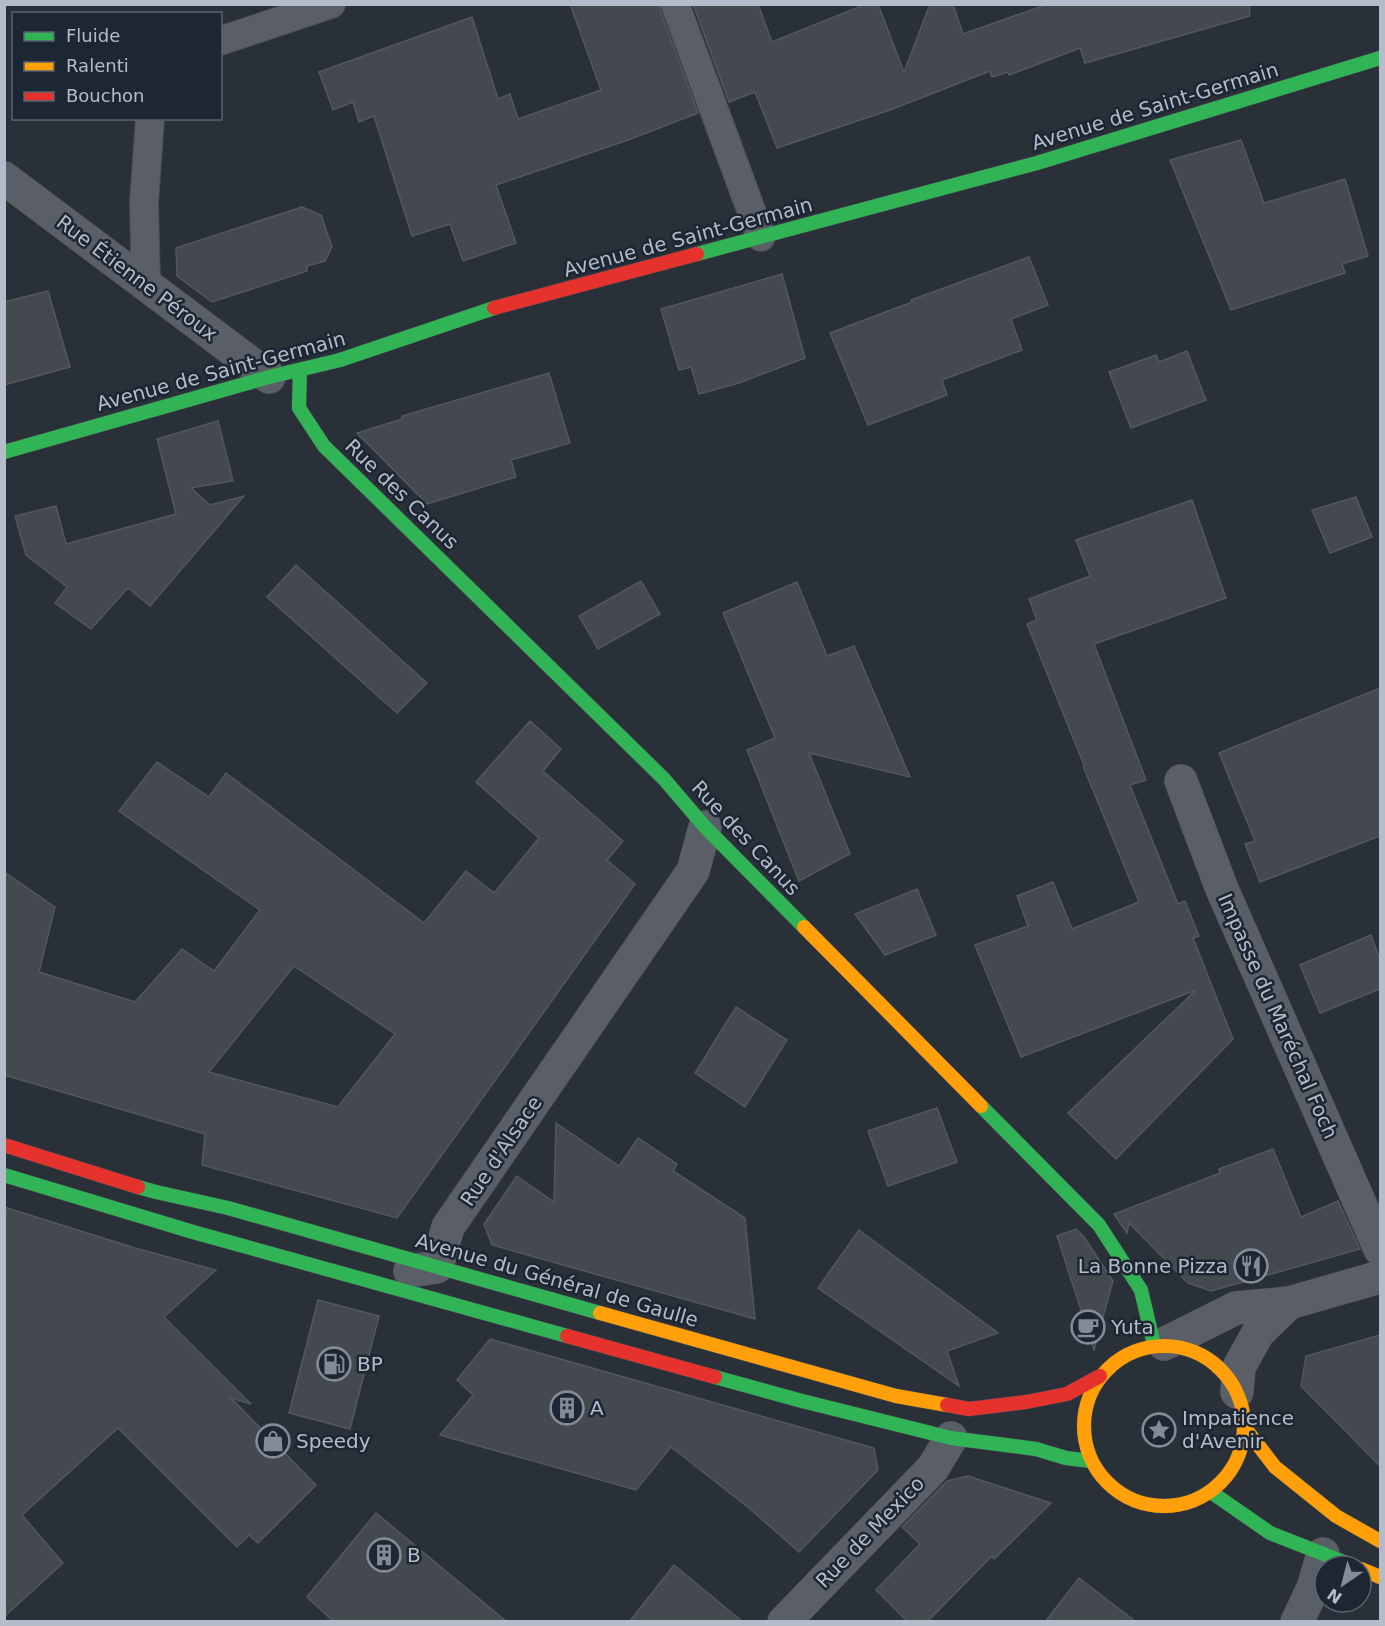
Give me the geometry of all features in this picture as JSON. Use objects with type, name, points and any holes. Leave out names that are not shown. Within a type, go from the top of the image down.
[{"type":"main road","name":"Avenue de Saint-Germain","points":[[4,452],[340,360],[483,311],[1036,163],[1380,58]]},
{"type":"main road","name":"Rue des Canus","points":[[285,374],[299,408],[324,446],[664,778],[705,827],[1099,1226],[1142,1290],[1159,1345]]},
{"type":"main road","name":"Avenue du Général de Gaulle","points":[[4,1145],[156,1191],[228,1208],[896,1396],[969,1409],[1067,1394],[1100,1376]]},
{"type":"main road","points":[[4,1175],[193,1232],[790,1398],[951,1438],[1036,1449],[1066,1458],[1091,1461]]},
{"type":"main road","points":[[1245,1428],[1236,1465],[1211,1492],[1178,1506],[1143,1505],[1112,1489],[1091,1461],[1083,1432],[1086,1402],[1100,1376],[1115,1361],[1134,1351],[1159,1345],[1194,1351],[1219,1366],[1237,1392],[1245,1428],[1275,1467],[1336,1516],[1380,1541]]},
{"type":"main road","points":[[1211,1492],[1270,1533],[1323,1554]]},
{"type":"street","name":"Rue Étienne Péroux","points":[[4,178],[146,285],[285,374]]},
{"type":"street","name":"Impasse du Maréchal Foch","points":[[1180,781],[1222,889],[1380,1249]]},
{"type":"street","name":"Rue d'Alsace","points":[[437,1267],[448,1227],[693,871],[705,827]]},
{"type":"street","points":[[193,1232],[239,1226],[408,1272],[437,1267]]},
{"type":"street","points":[[1159,1345],[1236,1308],[1289,1303],[1380,1277]]},
{"type":"street","points":[[1237,1392],[1239,1367],[1258,1333],[1289,1303]]},
{"type":"street","name":"Rue de Mexico","points":[[783,1622],[933,1468],[951,1438]]},
{"type":"street","points":[[1297,1622],[1313,1588]]},
{"type":"lane","points":[[222,40],[331,4]]},
{"type":"lane","points":[[675,4],[761,237]]},
{"type":"lane","points":[[146,285],[144,203],[150,120]]},
{"type":"building","points":[[570,4],[659,4],[698,113],[628,140],[496,185],[516,243],[463,261],[450,224],[412,236],[374,116],[359,122],[353,102],[333,110],[319,72],[472,17],[498,99],[510,94],[518,119],[601,90]]},
{"type":"building","points":[[693,4],[758,4],[772,42],[866,4],[878,4],[904,72],[930,4],[953,4],[963,34],[1048,4],[1249,4],[1250,16],[1085,63],[1080,48],[1009,75],[1008,72],[992,77],[990,71],[890,110],[777,148],[755,92],[729,102]]},
{"type":"building","points":[[1241,140],[1264,203],[1345,179],[1368,256],[1342,264],[1345,273],[1231,310],[1170,160]]},
{"type":"building","points":[[302,207],[321,215],[332,247],[325,261],[307,266],[307,271],[212,302],[177,276],[176,248]]},
{"type":"building","points":[[1029,257],[1048,305],[1011,319],[1022,350],[942,380],[947,395],[868,425],[830,333],[912,302],[911,300]]},
{"type":"building","points":[[782,274],[805,358],[739,383],[699,394],[691,367],[679,370],[661,309]]},
{"type":"building","points":[[48,291],[70,367],[4,385],[4,302]]},
{"type":"building","points":[[1187,351],[1206,400],[1131,428],[1109,372],[1156,355],[1159,362]]},
{"type":"building","points":[[549,373],[570,443],[511,460],[516,477],[427,504],[357,433],[402,419],[402,416]]},
{"type":"building","points":[[218,421],[233,481],[191,488],[210,505],[244,496],[150,606],[128,588],[91,629],[55,603],[67,587],[26,555],[15,516],[56,506],[66,544],[176,514],[157,439]]},
{"type":"building","points":[[1356,497],[1372,537],[1330,553],[1312,510]]},
{"type":"building","points":[[1192,500],[1226,598],[1094,644],[1146,780],[1130,785],[1178,904],[1185,901],[1199,936],[1193,938],[1233,1039],[1116,1159],[1068,1113],[1196,990],[1021,1057],[975,945],[1028,926],[1017,896],[1053,882],[1072,929],[1139,902],[1027,624],[1037,620],[1029,599],[1090,576],[1076,540]]},
{"type":"building","points":[[296,565],[427,683],[397,713],[267,597]]},
{"type":"building","points":[[641,581],[660,614],[598,649],[579,616]]},
{"type":"building","points":[[797,582],[827,656],[854,646],[910,777],[809,753],[850,854],[799,881],[747,750],[775,738],[723,613]]},
{"type":"building","points":[[1380,688],[1380,836],[1260,882],[1245,844],[1255,841],[1219,753]]},
{"type":"building","points":[[530,721],[561,749],[543,771],[623,841],[607,860],[635,884],[397,1218],[202,1165],[205,1134],[4,1075],[4,872],[55,907],[39,972],[135,1002],[182,949],[214,971],[260,910],[119,811],[157,762],[209,797],[226,773],[424,923],[466,871],[494,893],[539,838],[476,782]],"holes":[[[294,966],[395,1034],[338,1107],[209,1072]]]},
{"type":"building","points":[[917,889],[936,935],[885,955],[855,914]]},
{"type":"building","points":[[1371,935],[1380,960],[1380,989],[1320,1013],[1300,965]]},
{"type":"building","points":[[736,1007],[787,1040],[745,1107],[695,1073]]},
{"type":"building","points":[[937,1108],[957,1162],[888,1186],[868,1131]]},
{"type":"building","points":[[556,1123],[619,1166],[638,1138],[677,1164],[673,1171],[745,1218],[755,1319],[492,1245],[484,1224],[517,1176],[554,1202]]},
{"type":"building","points":[[1273,1149],[1301,1217],[1338,1201],[1360,1249],[1211,1291],[1188,1283],[1129,1223],[1127,1233],[1114,1214],[1220,1173],[1219,1169]]},
{"type":"building","points":[[4,1207],[135,1248],[216,1270],[164,1317],[251,1404],[231,1398],[316,1485],[258,1543],[249,1535],[237,1547],[118,1428],[22,1515],[63,1563],[4,1617]]},
{"type":"building","points":[[1076,1229],[1084,1237],[1113,1281],[1094,1350],[1057,1236]]},
{"type":"building","points":[[859,1230],[998,1333],[947,1351],[959,1386],[818,1288]]},
{"type":"building","name":"BP","points":[[318,1300],[379,1316],[350,1429],[289,1413]]},
{"type":"building","points":[[1380,1335],[1380,1466],[1301,1386],[1306,1356]]},
{"type":"building","points":[[490,1339],[874,1448],[878,1470],[799,1552],[749,1508],[671,1447],[636,1490],[440,1435],[473,1395],[457,1380]]},
{"type":"building","points":[[968,1476],[1051,1503],[994,1559],[992,1556],[927,1622],[908,1622],[876,1590],[920,1544],[902,1527],[947,1481]]},
{"type":"building","name":"B","points":[[376,1513],[507,1622],[334,1622],[307,1597]]},
{"type":"building","points":[[674,1565],[743,1622],[629,1622]]},
{"type":"building","points":[[1079,1578],[1136,1622],[1045,1622]]},
{"type":"traffic: fast","points":[[697,254],[1037,163],[1380,58]]},
{"type":"traffic: fast","points":[[4,452],[269,377],[340,360],[494,308]]},
{"type":"traffic: fast","points":[[300,370],[299,408],[324,446],[664,779],[705,827],[804,927]]},
{"type":"traffic: fast","points":[[981,1106],[1099,1225],[1141,1290],[1154,1345]]},
{"type":"traffic: fast","points":[[4,1175],[193,1232],[567,1336]]},
{"type":"traffic: fast","points":[[138,1187],[228,1208],[600,1313]]},
{"type":"traffic: fast","points":[[715,1377],[951,1438],[1036,1449],[1066,1458],[1091,1461]]},
{"type":"traffic: fast","points":[[1211,1492],[1270,1533],[1323,1554]]},
{"type":"traffic: slow","points":[[804,927],[981,1106]]},
{"type":"traffic: slow","points":[[600,1313],[896,1396],[947,1405]]},
{"type":"traffic: slow","points":[[1164,1346],[1180,1347],[1195,1352],[1209,1359],[1221,1369],[1231,1381],[1238,1395],[1243,1410],[1244,1426],[1243,1442],[1238,1457],[1231,1471],[1221,1483],[1209,1493],[1195,1500],[1180,1505],[1164,1506],[1148,1505],[1133,1500],[1119,1493],[1107,1483],[1097,1471],[1090,1457],[1085,1442],[1084,1426],[1085,1410],[1090,1395],[1097,1381],[1107,1369],[1119,1359],[1133,1352],[1148,1347],[1164,1346]]},
{"type":"traffic: slow","points":[[1245,1428],[1275,1467],[1336,1516],[1380,1541]]},
{"type":"traffic: slow","points":[[1373,1574],[1380,1577]]},
{"type":"traffic: jam","points":[[494,308],[697,254]]},
{"type":"traffic: jam","points":[[4,1145],[138,1187]]},
{"type":"traffic: jam","points":[[567,1336],[715,1377]]},
{"type":"traffic: jam","points":[[947,1405],[969,1409],[1026,1402],[1067,1394],[1100,1376]]},
{"type":"place","name":"La Bonne Pizza","points":[[1251,1266]]},
{"type":"place","name":"Yuta","points":[[1088,1327]]},
{"type":"place","name":"BP","points":[[334,1364]]},
{"type":"place","name":"A","points":[[567,1408]]},
{"type":"place","name":"Impatience d'Avenir","points":[[1159,1430]]},
{"type":"place","name":"Speedy","points":[[273,1441]]},
{"type":"place","name":"B","points":[[384,1555]]}]
